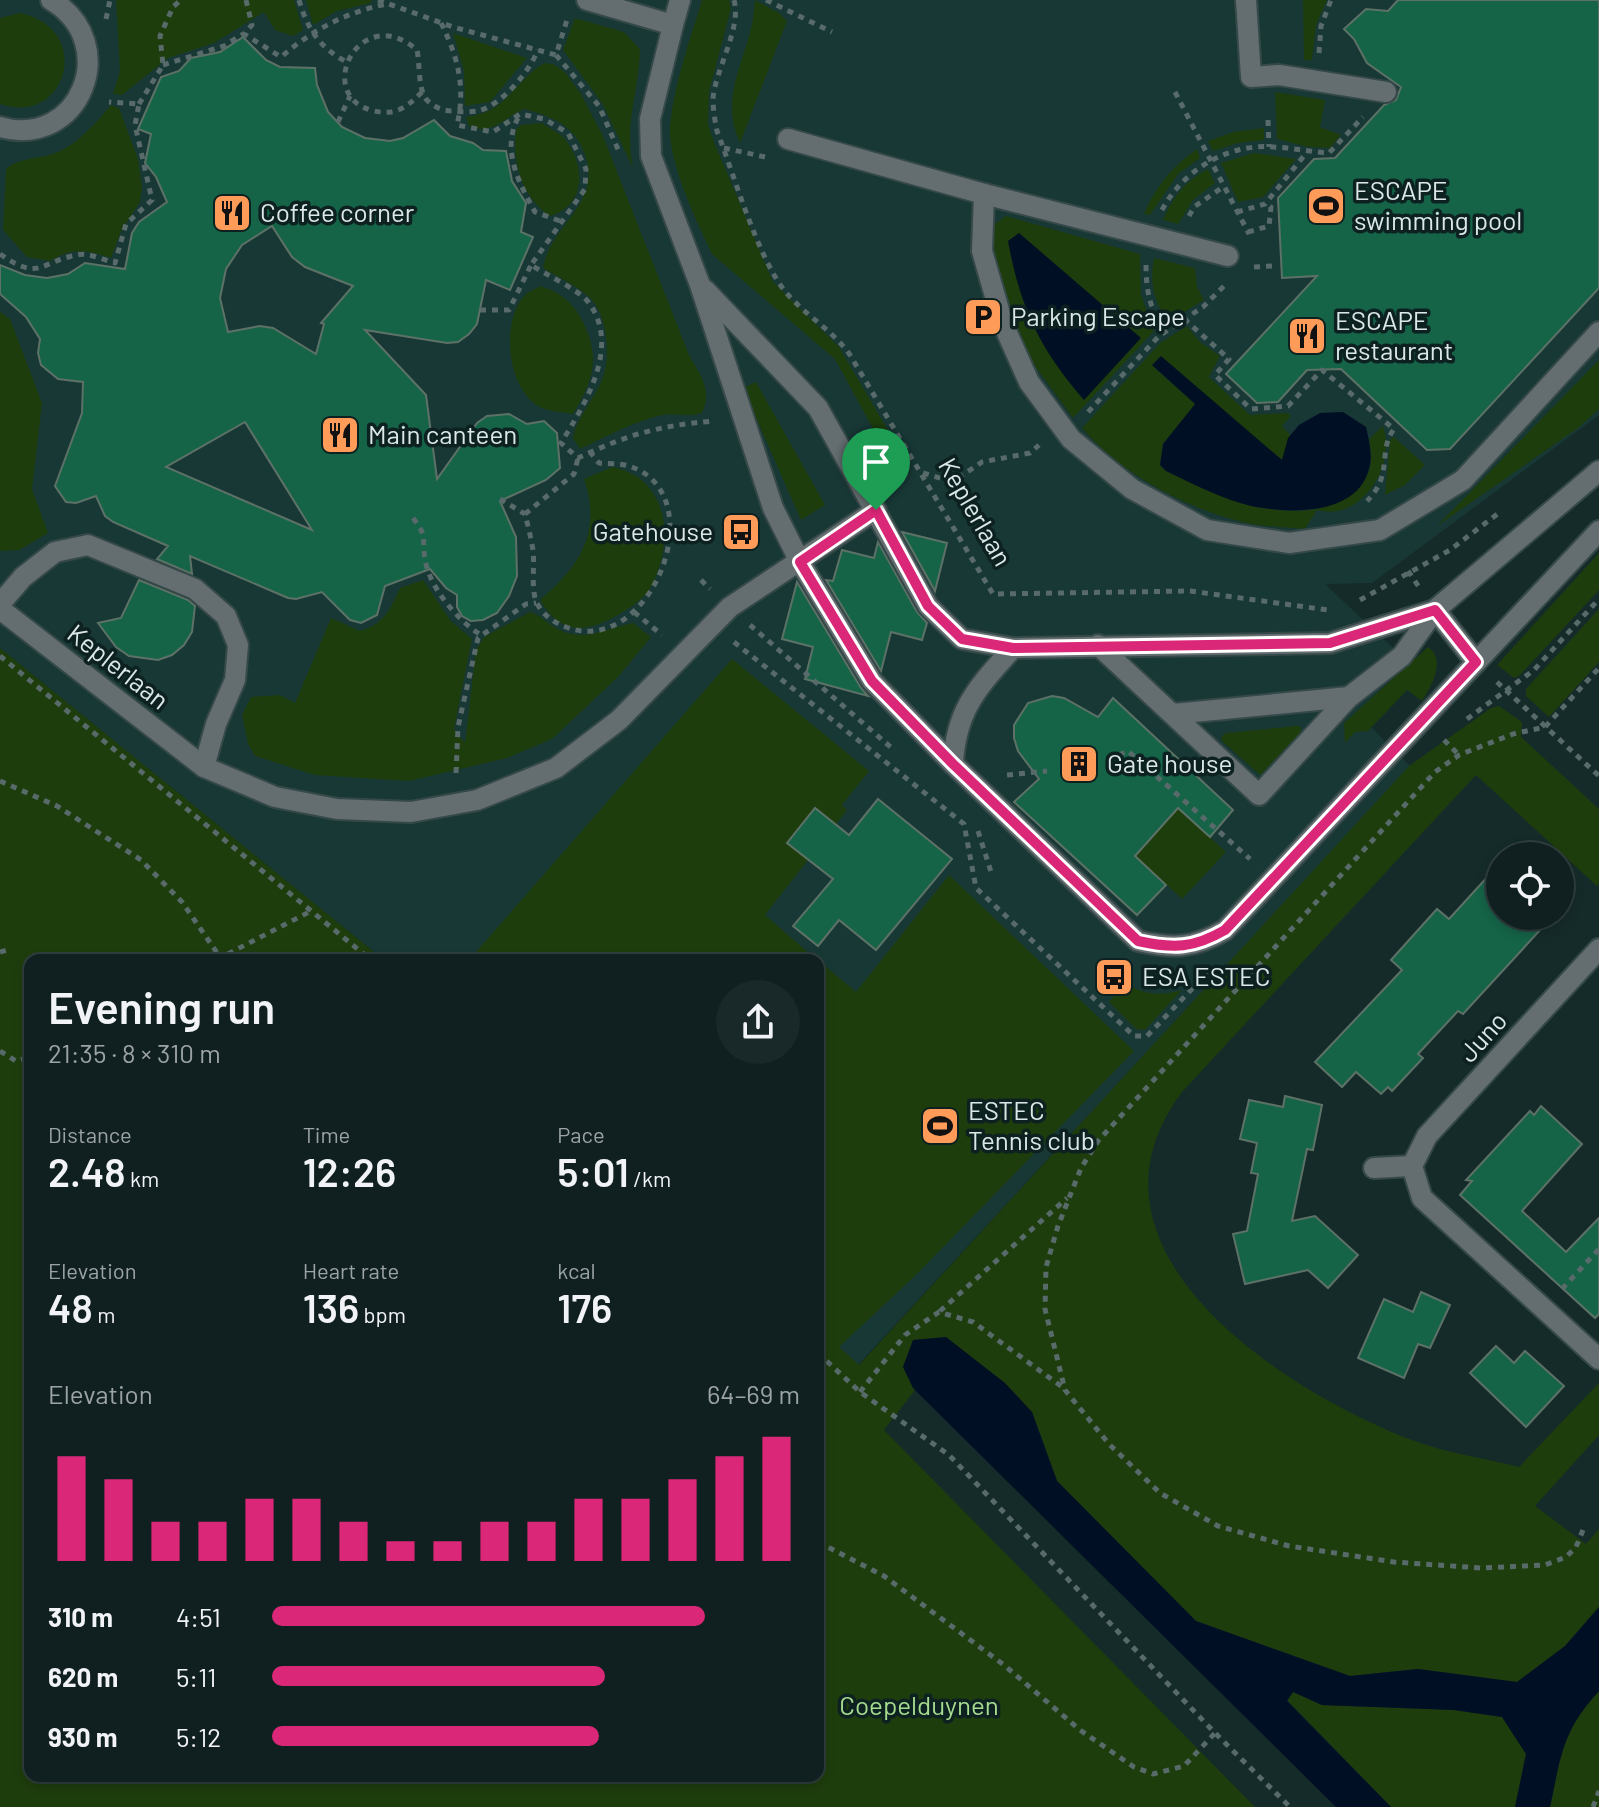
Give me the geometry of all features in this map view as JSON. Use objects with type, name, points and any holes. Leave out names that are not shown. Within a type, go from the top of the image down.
[{"type":"street","points":[[587,0],[673,25]]},
{"type":"street","points":[[680,0],[650,119],[651,156],[700,285],[773,508],[800,562],[872,681],[953,764],[1138,941],[1167,947],[1203,942],[1225,930],[1599,531]]},
{"type":"street","points":[[1246,0],[1251,77],[1279,75],[1317,79],[1386,92]]},
{"type":"street","points":[[0,127],[33,130],[54,122],[71,108],[83,90],[89,68],[88,46],[80,25],[62,3]]},
{"type":"street","points":[[788,139],[1074,218],[1179,243],[1235,262]]},
{"type":"street","points":[[984,194],[982,251],[1003,324],[1029,382],[1071,439],[1132,489],[1207,530],[1289,543],[1380,530],[1463,480],[1599,332]]},
{"type":"street","points":[[700,285],[818,408],[928,606],[962,639],[1013,648],[1330,643],[1435,610]]},
{"type":"street","points":[[1098,645],[1259,795],[1349,697],[1402,656],[1435,610],[1599,471]]},
{"type":"street","name":"Keplerlaan","points":[[204,767],[216,724],[235,680],[238,645],[226,616],[195,589],[88,545],[55,552],[23,577],[0,606],[204,767],[275,797],[337,809],[411,812],[467,802],[556,768],[619,720],[715,627],[730,607],[876,510]]},
{"type":"street","points":[[1435,610],[1476,662]]},
{"type":"street","points":[[953,764],[954,738],[973,692],[1013,648]]},
{"type":"street","points":[[1173,714],[1349,697]]},
{"type":"street","name":"Juno","points":[[1412,1166],[1427,1136],[1599,949]]},
{"type":"street","points":[[1374,1168],[1412,1166],[1422,1198],[1599,1359]]},
{"type":"path","points":[[0,254],[17,266],[38,270],[79,254],[115,263],[126,224],[152,200],[135,125],[139,104],[163,65],[160,36],[173,7],[181,0]]},
{"type":"path","points":[[163,65],[224,46],[244,34],[252,25],[246,0]]},
{"type":"path","points":[[299,0],[311,32],[331,53],[345,61]]},
{"type":"path","points":[[378,0],[441,23],[556,55],[599,106],[623,161]]},
{"type":"path","name":"Keplerlaan","points":[[734,0],[735,19],[716,83],[713,111],[717,131],[771,270],[785,291],[841,342],[993,594],[1190,591],[1333,611]]},
{"type":"path","points":[[766,0],[832,32]]},
{"type":"path","points":[[1317,79],[1321,26],[1331,0]]},
{"type":"path","points":[[244,34],[281,57],[311,32],[353,11],[387,3]]},
{"type":"path","points":[[556,55],[569,14]]},
{"type":"path","points":[[441,23],[460,70],[457,125],[493,132],[520,114],[544,119],[568,133],[586,169],[585,189],[531,265],[509,310],[480,310]]},
{"type":"path","points":[[422,92],[403,110],[385,114],[364,109],[350,96],[344,79],[345,61],[356,48],[375,36],[394,36],[417,50],[422,92],[428,102],[445,111],[478,111],[492,106],[532,64],[538,50]]},
{"type":"path","points":[[1175,92],[1254,244]]},
{"type":"path","points":[[1165,332],[1151,308],[1146,287],[1146,254],[1170,196],[1190,172],[1246,149],[1269,147],[1329,153],[1386,92]]},
{"type":"path","points":[[338,122],[350,96]]},
{"type":"path","points":[[104,101],[139,104]]},
{"type":"path","points":[[520,114],[511,131],[510,148],[518,180],[535,212],[563,222]]},
{"type":"path","points":[[1268,120],[1269,147]]},
{"type":"path","points":[[1237,212],[1265,204],[1307,152]]},
{"type":"path","points":[[1179,243],[1194,207],[1224,186]]},
{"type":"path","points":[[1248,232],[1269,226],[1271,207],[1265,204]]},
{"type":"path","points":[[1260,255],[1266,266]]},
{"type":"path","points":[[1235,262],[1273,266]]},
{"type":"path","points":[[531,265],[589,302],[601,336],[598,376],[561,443],[578,458]]},
{"type":"path","points":[[922,473],[943,479],[958,478],[982,462],[1030,453],[1061,425],[1078,422],[1165,332],[1203,307],[1232,277]]},
{"type":"path","points":[[1184,319],[1229,359],[1215,375],[1251,409],[1288,406],[1322,370],[1394,429],[1388,437],[1384,475],[1379,489],[1359,506]]},
{"type":"path","points":[[525,514],[574,474],[578,458],[590,452],[629,434],[668,424],[727,419]]},
{"type":"path","points":[[500,499],[525,514],[533,551],[536,603],[553,622],[588,633],[606,628],[634,612],[650,593],[663,564],[671,532],[663,495],[640,471],[628,465],[599,463],[590,452]]},
{"type":"path","points":[[1357,601],[1450,550],[1508,506]]},
{"type":"path","points":[[413,518],[425,533],[425,560],[433,583],[461,619],[481,635]]},
{"type":"path","points":[[1454,728],[1534,670],[1599,599]]},
{"type":"path","points":[[467,802],[456,773],[458,727],[473,651],[481,635],[526,604],[536,603]]},
{"type":"path","points":[[634,612],[662,635]]},
{"type":"path","points":[[715,627],[964,824],[976,888],[1134,1036],[1147,1036],[1211,969]]},
{"type":"path","points":[[0,656],[364,954]]},
{"type":"path","points":[[1065,1390],[1045,1309],[1046,1267],[1067,1198],[1098,1141],[1435,772],[1459,755],[1513,734],[1545,727],[1599,668]]},
{"type":"path","points":[[809,677],[902,757]]},
{"type":"path","points":[[1506,690],[1599,776]]},
{"type":"path","points":[[1433,743],[1441,737]]},
{"type":"path","points":[[0,781],[57,806],[141,860],[182,902],[218,954]]},
{"type":"path","points":[[972,817],[992,875]]},
{"type":"path","points":[[230,954],[311,911]]},
{"type":"path","points":[[0,952],[11,949]]},
{"type":"path","points":[[0,1051],[16,1061],[24,1059]]},
{"type":"path","points":[[860,1392],[905,1335],[939,1312],[1067,1198]]},
{"type":"path","points":[[1544,1308],[1599,1249]]},
{"type":"path","points":[[939,1312],[973,1322],[1065,1390],[1109,1444],[1160,1493],[1218,1526],[1289,1546],[1394,1562],[1481,1568],[1545,1565],[1566,1557],[1576,1547],[1583,1530]]},
{"type":"path","points":[[824,1359],[860,1392],[949,1455],[1290,1807]]},
{"type":"path","points":[[824,1545],[884,1576],[1004,1665],[1080,1730],[1134,1767],[1153,1774],[1184,1766],[1215,1733]]},
{"type":"path","points":[[1593,1807],[1599,1791]]},
{"type":"shaded area","points":[[0,0],[1599,0],[1599,415],[1372,583],[1325,584],[1408,662],[1358,714],[1410,766],[858,1365],[824,1334],[824,954],[377,954],[0,648]]},
{"type":"green space","points":[[116,0],[294,0],[303,30],[293,36],[275,30],[264,12],[214,43],[168,58],[122,95],[113,94],[120,71]]},
{"type":"green space","points":[[306,0],[372,0],[371,3],[337,11],[313,25]]},
{"type":"green space","points":[[702,0],[729,0],[731,8],[709,92],[708,125],[714,142],[773,282],[839,347],[906,461],[895,469],[835,359],[712,254],[691,209],[673,156],[670,125],[679,78]]},
{"type":"green space","points":[[755,0],[787,21],[740,143],[734,127],[733,96]]},
{"type":"green space","points":[[1303,0],[1327,0],[1316,25],[1312,60],[1304,60]]},
{"type":"green space","points":[[20,13],[43,22],[58,37],[64,54],[63,73],[56,89],[42,102],[23,107],[0,104],[0,18]]},
{"type":"green space","points":[[575,18],[624,32],[640,49],[630,135],[633,168],[602,103],[563,50]]},
{"type":"green space","points":[[453,33],[527,58],[490,102],[465,106],[464,71]]},
{"type":"green space","points":[[544,63],[553,64],[565,72],[581,94],[603,136],[689,355],[706,390],[702,413],[648,419],[580,449],[573,438],[575,430],[600,385],[605,368],[607,347],[604,325],[590,298],[543,268],[548,252],[575,212],[588,184],[583,150],[566,127],[524,109],[498,125],[484,129],[469,126],[466,117],[480,114],[501,103]]},
{"type":"green space","points":[[1275,92],[1325,100],[1320,127],[1341,135],[1330,148],[1308,147],[1277,139]]},
{"type":"green space","points":[[111,105],[119,108],[138,159],[142,187],[140,202],[122,229],[111,258],[80,251],[50,261],[27,257],[3,230],[6,169],[70,146]]},
{"type":"green space","points":[[542,123],[564,138],[579,171],[579,183],[571,203],[550,216],[525,189],[517,166],[516,129],[521,125]]},
{"type":"green space","points":[[1264,128],[1264,140],[1238,143],[1213,151],[1208,141],[1233,132]]},
{"type":"green space","points":[[1197,149],[1200,158],[1178,174],[1150,215],[1144,214],[1166,178]]},
{"type":"green space","points":[[1254,153],[1296,159],[1263,197],[1238,202],[1221,163]]},
{"type":"green space","points":[[1208,169],[1215,183],[1193,200],[1178,224],[1163,220],[1181,190]]},
{"type":"green space","points":[[1006,216],[1140,254],[1141,295],[1154,331],[1073,418],[1029,358],[995,268],[993,225]]},
{"type":"green space","points":[[1154,258],[1195,268],[1197,287],[1204,300],[1168,322],[1154,292]]},
{"type":"green space","points":[[540,286],[570,302],[582,320],[592,346],[590,378],[573,414],[542,408],[530,400],[515,373],[510,339],[516,308],[524,296]]},
{"type":"green space","points":[[0,312],[10,319],[42,403],[32,489],[48,533],[19,550],[0,551]]},
{"type":"green space","points":[[1187,326],[1200,342],[1220,356],[1209,377],[1250,415],[1287,413],[1291,416],[1282,426],[1291,436],[1283,460],[1152,366],[1196,404],[1163,444],[1160,465],[1166,471],[1258,507],[1297,511],[1319,508],[1353,490],[1365,479],[1371,458],[1369,439],[1383,426],[1385,457],[1372,487],[1361,499],[1333,511],[1317,510],[1305,529],[1250,524],[1176,498],[1135,474],[1098,445],[1082,428],[1160,343]]},
{"type":"green space","points":[[1599,360],[1599,409],[1578,428],[1437,526]]},
{"type":"green space","points":[[756,382],[825,505],[801,520],[743,388]]},
{"type":"green space","points":[[1394,437],[1425,465],[1405,485],[1385,495],[1390,439]]},
{"type":"green space","points":[[612,467],[631,473],[646,484],[656,498],[664,532],[659,569],[651,587],[632,606],[607,621],[575,628],[557,620],[540,600],[566,574],[584,547],[590,515],[584,479]]},
{"type":"green space","points":[[1599,553],[1599,590],[1519,676],[1514,678],[1497,665]]},
{"type":"green space","points":[[423,580],[451,621],[472,639],[454,729],[465,743],[476,650],[484,637],[530,612],[554,627],[577,635],[633,623],[651,637],[619,676],[552,739],[507,758],[409,781],[315,775],[255,756],[248,744],[242,715],[251,697],[280,695],[295,703],[331,618],[360,631],[368,628],[385,615],[400,588]]},
{"type":"green space","points":[[1599,609],[1599,662],[1549,717],[1526,696],[1526,689]]},
{"type":"green space","points":[[1428,647],[1434,652],[1437,666],[1422,701],[1407,690],[1368,731],[1355,732],[1345,743],[1344,723]]},
{"type":"green space","name":"Coepelduynen","points":[[0,648],[377,954],[24,954],[24,1782],[824,1782],[824,965],[856,992],[949,875],[1134,1051],[917,1274],[839,1347],[859,1365],[1409,766],[1491,708],[1499,706],[1522,722],[1521,737],[1599,809],[1597,886],[1574,865],[1574,842],[1549,842],[1476,775],[1182,1092],[1153,1150],[1150,1206],[1169,1259],[1205,1307],[1252,1350],[1305,1387],[1412,1440],[1519,1467],[1599,1383],[1599,1435],[1535,1506],[1586,1544],[1599,1529],[1599,1607],[1565,1646],[1517,1682],[1418,1669],[1350,1676],[1196,1621],[1057,1481],[1032,1412],[946,1337],[914,1340],[903,1367],[915,1390],[884,1430],[1255,1807],[0,1807]]},
{"type":"green space","points":[[732,659],[869,771],[842,805],[847,810],[765,915],[810,954],[474,954]]},
{"type":"green space","points":[[1300,726],[1301,732],[1260,775],[1221,737],[1226,733]]},
{"type":"green space","points":[[1178,808],[1226,852],[1182,899],[1135,856]]},
{"type":"green space","points":[[1125,983],[1153,993],[1182,990],[1145,1030],[1136,1029],[1109,1002]]},
{"type":"green space","points":[[1599,1691],[1599,1807],[1550,1807],[1570,1732]]},
{"type":"green space","points":[[1293,1692],[1322,1705],[1454,1710],[1502,1717],[1526,1754],[1515,1807],[1391,1807],[1287,1700]]},
{"type":"water","points":[[1019,233],[1141,338],[1084,400],[1055,363],[1026,307],[1008,241]]},
{"type":"water","points":[[1161,356],[1282,460],[1288,438],[1299,425],[1320,413],[1343,412],[1366,427],[1371,458],[1362,484],[1351,496],[1320,508],[1266,509],[1208,491],[1166,471],[1160,465],[1163,444],[1195,404],[1152,365]]},
{"type":"water","points":[[946,1337],[1005,1383],[1032,1412],[1057,1481],[1196,1621],[1350,1676],[1418,1669],[1517,1682],[1565,1646],[1599,1607],[1599,1691],[1570,1732],[1550,1807],[1515,1807],[1526,1754],[1502,1717],[1454,1710],[1322,1705],[1293,1692],[1287,1701],[1391,1807],[1336,1807],[913,1388],[903,1367],[913,1340]]},
{"type":"building","points":[[1398,0],[1599,0],[1599,288],[1450,449],[1427,450],[1341,369],[1307,370],[1278,402],[1257,403],[1226,374],[1317,276],[1282,278],[1278,198],[1314,159],[1335,158],[1384,105],[1396,100],[1401,87],[1367,63],[1354,39],[1344,29],[1366,9],[1388,11]]},
{"type":"building","points":[[243,37],[266,60],[280,67],[315,68],[317,85],[328,112],[342,127],[365,138],[390,141],[403,138],[434,120],[450,136],[473,143],[483,150],[506,151],[512,181],[526,203],[521,232],[533,237],[510,290],[486,280],[477,324],[458,342],[365,330],[426,395],[437,479],[477,423],[487,416],[509,414],[527,424],[544,421],[557,433],[560,468],[546,480],[500,501],[516,537],[517,576],[509,596],[497,613],[483,620],[471,621],[462,616],[457,607],[457,595],[446,588],[430,569],[385,586],[377,615],[361,623],[350,620],[322,592],[288,598],[190,556],[192,574],[157,559],[168,546],[113,522],[105,516],[96,496],[76,503],[66,502],[55,486],[82,413],[83,382],[58,379],[41,365],[38,353],[40,339],[26,317],[0,294],[0,265],[25,275],[47,278],[68,274],[85,263],[125,269],[132,233],[139,222],[167,202],[156,177],[145,163],[151,134],[138,129],[161,77],[179,71],[191,58],[220,52]],"holes":[[[272,226],[292,257],[305,267],[353,286],[321,323],[324,324],[316,354],[273,328],[260,326],[228,332],[220,298],[226,269],[242,245]],[[245,422],[312,530],[166,467]]]},
{"type":"building","points":[[902,532],[947,543],[935,591]]},
{"type":"building","points":[[878,542],[917,612],[927,623],[922,640],[891,632],[881,671],[826,580],[833,581],[842,550],[874,558]]},
{"type":"building","points":[[139,580],[188,600],[195,606],[192,632],[184,645],[172,655],[158,660],[129,656],[116,647],[98,623],[121,618]]},
{"type":"building","points":[[797,582],[868,696],[805,679],[813,647],[782,639]]},
{"type":"building","points":[[1052,696],[1064,698],[1098,717],[1113,698],[1233,810],[1210,837],[1178,808],[1135,856],[1166,885],[1137,915],[1014,802],[1039,779],[1018,751],[1014,725],[1028,703]]},
{"type":"building","points":[[878,799],[952,859],[876,950],[839,920],[818,946],[793,926],[833,879],[787,843],[815,808],[849,835]]},
{"type":"building","points":[[1486,878],[1486,930],[1540,930],[1463,1014],[1458,1011],[1418,1054],[1423,1058],[1392,1091],[1388,1087],[1381,1094],[1356,1072],[1342,1087],[1315,1062],[1402,970],[1391,960],[1437,909],[1449,919]]},
{"type":"building","points":[[1285,1096],[1322,1105],[1313,1150],[1307,1149],[1292,1221],[1315,1216],[1358,1255],[1328,1288],[1308,1270],[1245,1284],[1233,1234],[1247,1231],[1258,1174],[1251,1173],[1257,1143],[1240,1139],[1249,1100],[1283,1107]]},
{"type":"building","points":[[1541,1106],[1582,1144],[1522,1211],[1566,1252],[1599,1218],[1599,1314],[1595,1318],[1460,1195],[1472,1181],[1466,1180],[1530,1111],[1534,1115]]},
{"type":"building","points":[[1421,1292],[1450,1305],[1430,1348],[1418,1344],[1404,1378],[1358,1358],[1384,1299],[1413,1312]]},
{"type":"building","points":[[1496,1346],[1514,1363],[1525,1351],[1564,1386],[1526,1427],[1470,1373]]},
{"type":"place","name":"ESCAPE swimming pool","points":[[1326,206]]},
{"type":"place","name":"Coffee corner","points":[[232,213]]},
{"type":"place","name":"Parking Escape","points":[[983,317]]},
{"type":"place","name":"ESCAPE restaurant","points":[[1307,336]]},
{"type":"place","name":"Main canteen","points":[[340,435]]},
{"type":"place","name":"Gatehouse","points":[[741,532]]},
{"type":"place","name":"Gate house","points":[[1079,764]]},
{"type":"place","name":"ESA ESTEC","points":[[1114,977]]},
{"type":"place","name":"ESTEC Tennis club","points":[[940,1126]]},
{"type":"route","points":[[876,510],[928,606],[962,639],[1013,648],[1330,643],[1435,610],[1476,662],[1225,930],[1203,942],[1167,947],[1138,941],[953,764],[872,681],[800,562],[876,510]]}]
